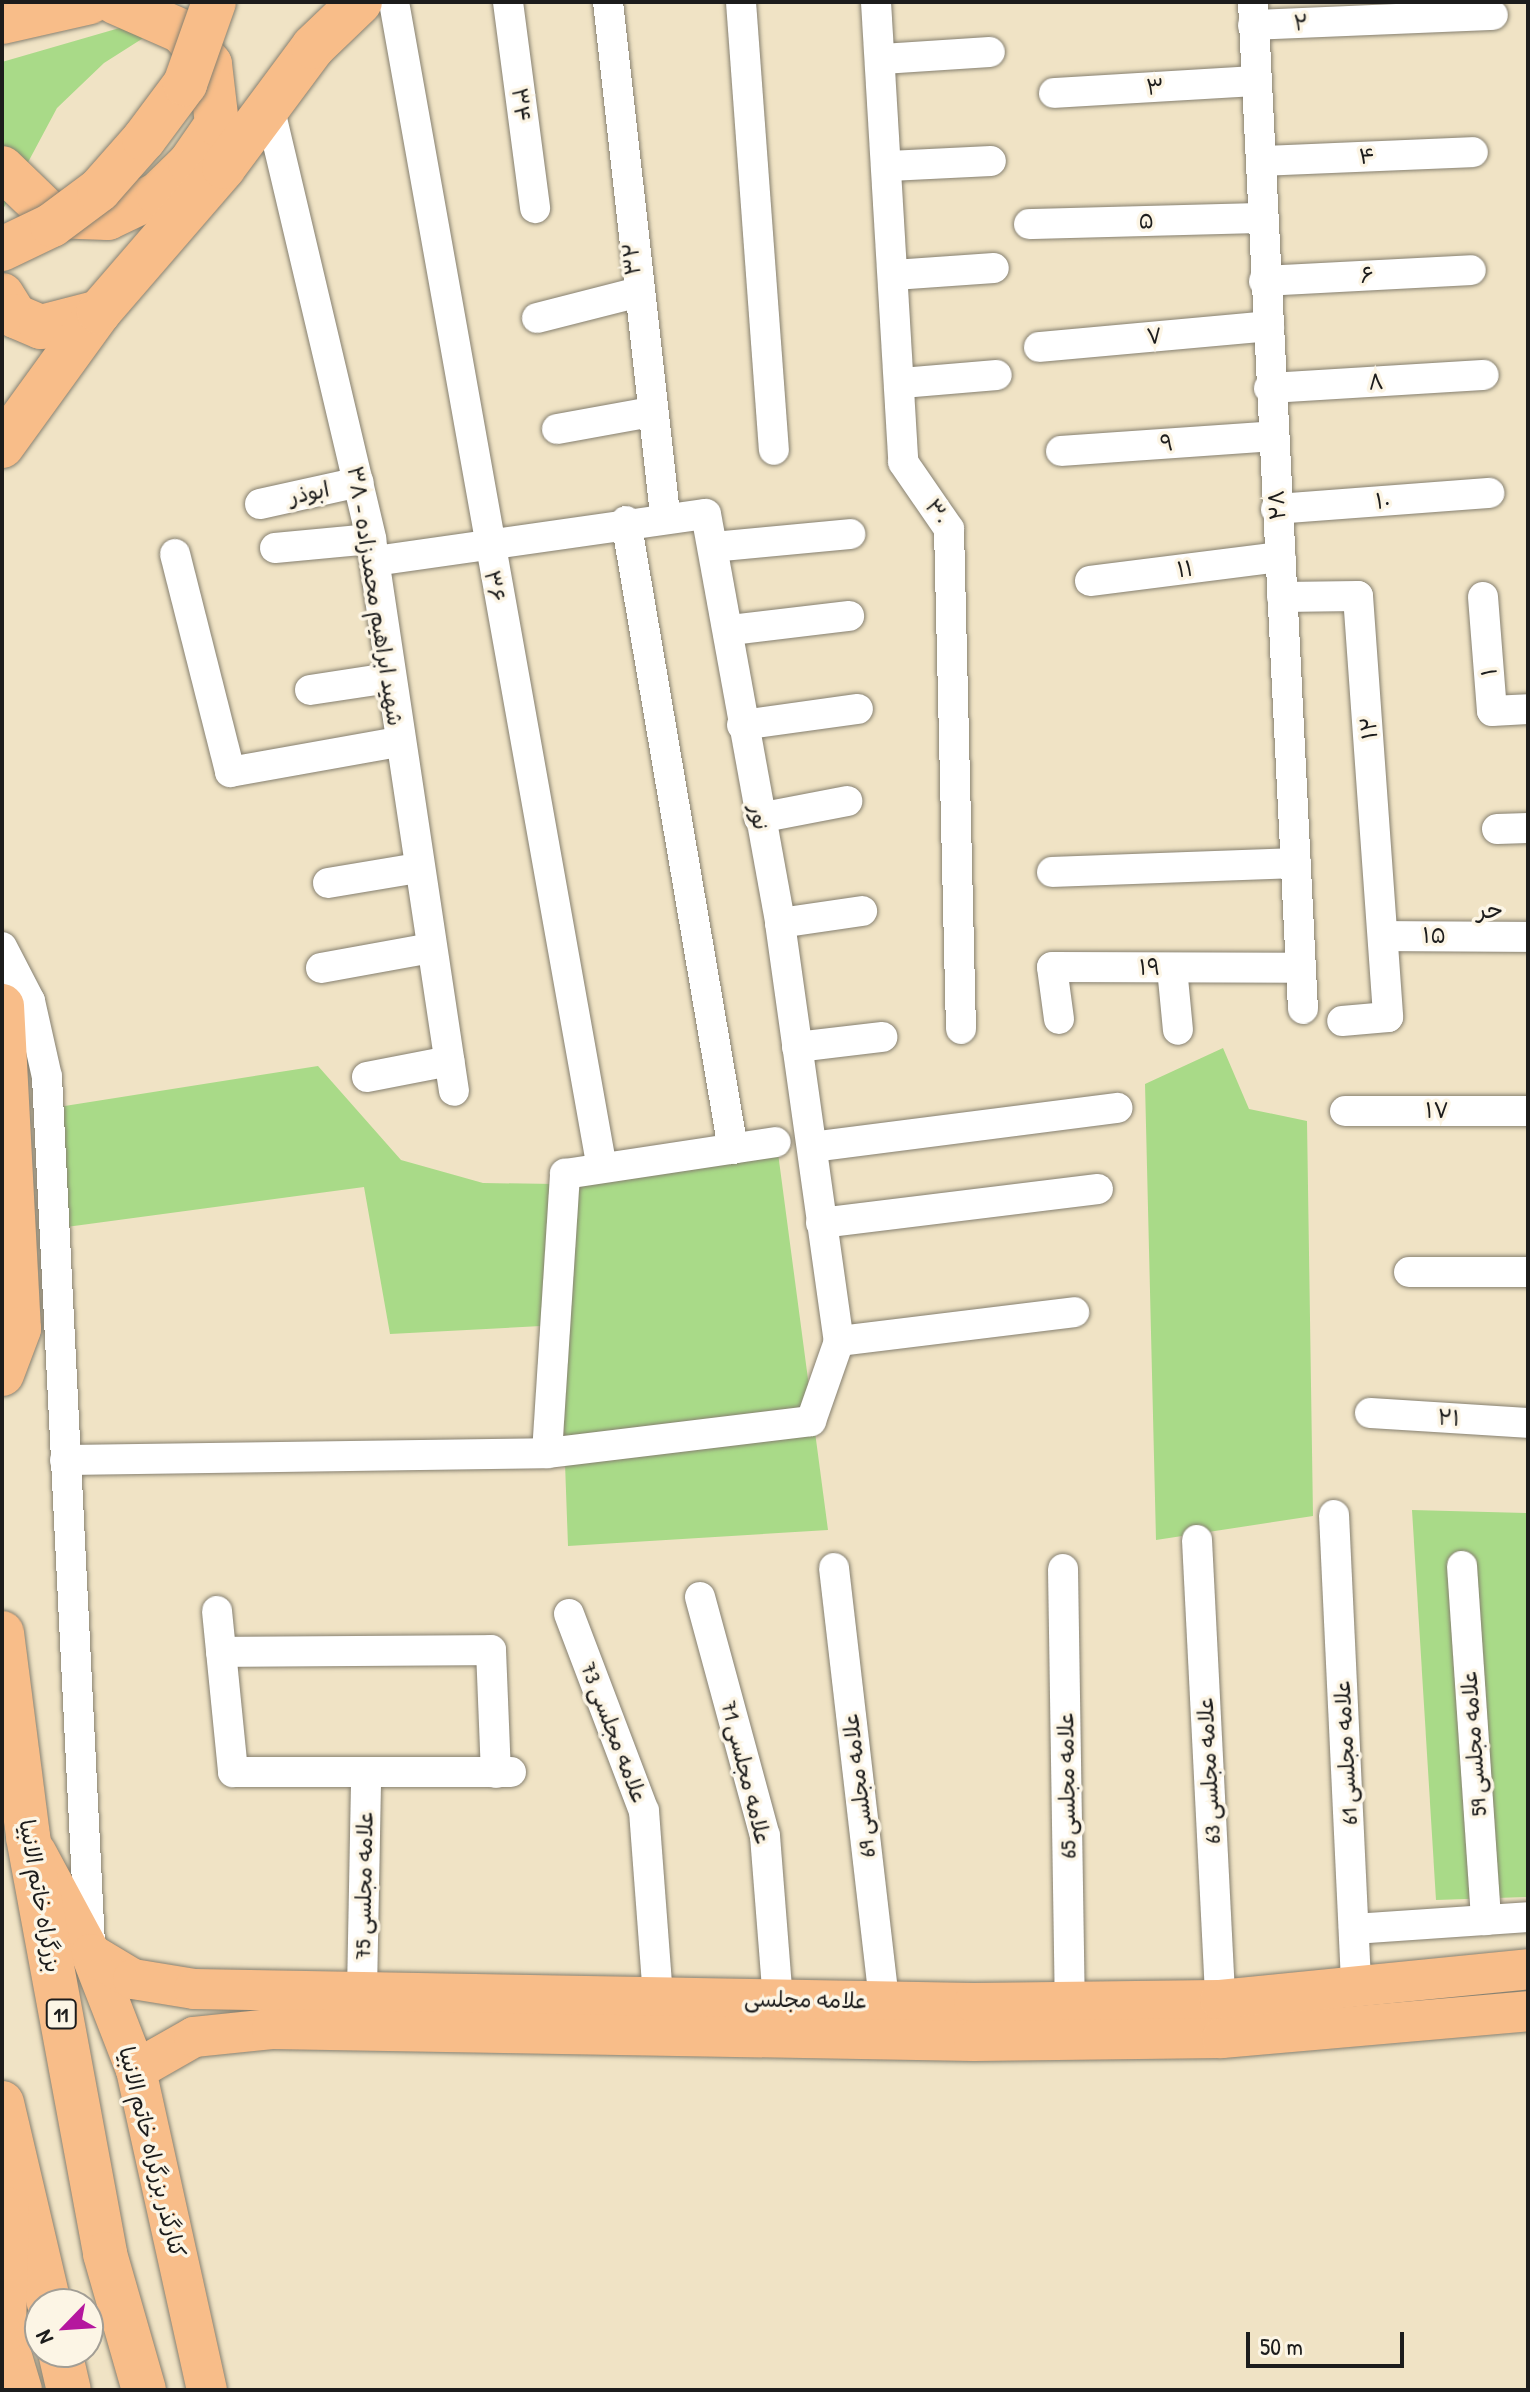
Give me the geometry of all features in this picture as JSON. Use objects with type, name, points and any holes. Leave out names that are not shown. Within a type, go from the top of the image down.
[{"type":"highway","points":[[2,22],[90,2]]},
{"type":"highway","points":[[2,258],[24,229],[52,216],[108,218],[158,194],[217,124],[210,64],[181,31],[115,2]]},
{"type":"highway","points":[[2,249],[52,225],[99,190],[144,139],[185,84],[214,2]]},
{"type":"highway","points":[[2,446],[99,312],[269,106],[360,2]]},
{"type":"highway","points":[[2,168],[52,216]]},
{"type":"highway","points":[[2,295],[15,316],[41,327],[99,312]]},
{"type":"highway","points":[[2,1006],[19,1329],[2,1374]]},
{"type":"highway","name":"بزرگراه خاتم الانبیا","points":[[2,1633],[28,1837],[105,2254],[144,2390]]},
{"type":"highway","points":[[2,2103],[45,2288]]},
{"type":"highway","points":[[2,2138],[10,2251],[3,2326]]},
{"type":"highway","points":[[64,2368],[69,2390]]},
{"type":"main road","name":"کنارگذر بزرگراه خاتم الانبیا","points":[[28,1837],[91,1954],[136,2070],[207,2390]]},
{"type":"main road","name":"علامه مجلسی","points":[[91,1954],[133,1979],[301,2010],[974,2022],[1222,2038],[1528,2011]]},
{"type":"main road","name":"علامه مجلسی","points":[[136,2070],[194,2037],[362,1992],[884,2002],[974,2022],[1070,2001],[1220,2000],[1356,1990],[1528,1969]]},
{"type":"main road","points":[[3,2326],[22,2390]]},
{"type":"street","name":"۳۶","points":[[394,2],[487,543],[602,1168]]},
{"type":"street","name":"۳۴","points":[[508,2],[535,208]]},
{"type":"street","name":"۳۲","points":[[608,2],[635,293],[665,514]]},
{"type":"street","points":[[741,2],[774,450]]},
{"type":"street","name":"۳۰","points":[[876,2],[902,383],[903,462],[949,529],[961,1029]]},
{"type":"street","name":"۲","points":[[1253,14],[1493,15]]},
{"type":"street","name":"۲۸","points":[[1253,14],[1262,161],[1269,388],[1303,1009]]},
{"type":"street","points":[[882,59],[990,52]]},
{"type":"street","name":"۳","points":[[1054,93],[1257,81]]},
{"type":"street","name":"شهید ابراهیم محمدزاده - ۳۸","points":[[269,106],[373,550],[388,678],[452,1076],[367,1077]]},
{"type":"street","name":"۴","points":[[1262,161],[1473,152]]},
{"type":"street","points":[[889,166],[991,161]]},
{"type":"street","name":"۵","points":[[1029,224],[1263,218]]},
{"type":"street","points":[[894,275],[994,268]]},
{"type":"street","name":"۶","points":[[1264,281],[1471,270]]},
{"type":"street","points":[[537,318],[635,293]]},
{"type":"street","name":"۷","points":[[1039,347],[1269,326]]},
{"type":"street","points":[[902,383],[997,375]]},
{"type":"street","name":"۸","points":[[1269,388],[1484,375]]},
{"type":"street","points":[[557,429],[651,412]]},
{"type":"street","name":"۹","points":[[1061,451],[1273,436]]},
{"type":"street","name":"ابوذر","points":[[260,504],[359,482]]},
{"type":"street","name":"۱۰","points":[[1276,509],[1489,493]]},
{"type":"street","name":"نور","points":[[275,548],[373,550],[487,543],[665,514],[706,514],[731,630],[742,725],[780,923],[839,1341]]},
{"type":"street","points":[[626,521],[733,1149]]},
{"type":"street","points":[[713,547],[850,534]]},
{"type":"street","points":[[175,554],[230,772],[399,742]]},
{"type":"street","name":"۱۱","points":[[1090,581],[1280,557]]},
{"type":"street","name":"۱۲","points":[[1282,597],[1358,596],[1387,936]]},
{"type":"street","name":"۱","points":[[1483,597],[1492,711],[1528,709]]},
{"type":"street","points":[[731,630],[849,616]]},
{"type":"street","points":[[310,690],[388,678]]},
{"type":"street","points":[[742,725],[858,709]]},
{"type":"street","points":[[759,818],[847,801]]},
{"type":"street","points":[[1497,829],[1528,828]]},
{"type":"street","points":[[1052,872],[1296,863]]},
{"type":"street","points":[[328,883],[418,868]]},
{"type":"street","points":[[780,923],[862,911]]},
{"type":"street","points":[[1342,1021],[1388,1017],[1387,936]]},
{"type":"street","name":"۱۵","points":[[1387,936],[1528,937]]},
{"type":"street","points":[[2,947],[30,1001],[47,1077],[91,1954]]},
{"type":"street","points":[[321,968],[431,948]]},
{"type":"street","name":"۱۹","points":[[1059,1019],[1052,967],[1301,968]]},
{"type":"street","points":[[1172,968],[1178,1030]]},
{"type":"street","points":[[797,1047],[882,1037]]},
{"type":"street","points":[[812,1147],[1118,1108]]},
{"type":"street","name":"۱۷","points":[[1345,1111],[1528,1111]]},
{"type":"street","points":[[547,1453],[565,1174],[776,1142]]},
{"type":"street","points":[[821,1223],[1098,1189]]},
{"type":"street","points":[[1409,1272],[1528,1272]]},
{"type":"street","points":[[65,1460],[547,1453],[811,1421],[839,1341],[1074,1312]]},
{"type":"street","name":"۲۱","points":[[1370,1413],[1528,1423]]},
{"type":"street","name":"علامه مجلسی 61","points":[[1334,1515],[1356,1990]]},
{"type":"street","name":"علامه مجلسی 63","points":[[1197,1540],[1220,2000]]},
{"type":"street","name":"علامه مجلسی 59","points":[[1462,1566],[1486,1920]]},
{"type":"street","name":"علامه مجلسی 69","points":[[834,1568],[884,2002]]},
{"type":"street","name":"علامه مجلسی 65","points":[[1063,1569],[1070,2001]]},
{"type":"street","name":"علامه مجلسی 71","points":[[700,1597],[765,1836],[778,2000]]},
{"type":"street","points":[[217,1611],[221,1652],[233,1772],[366,1777],[503,1772],[491,1650],[221,1652]]},
{"type":"street","name":"علامه مجلسی 73","points":[[569,1614],[644,1811],[658,1998]]},
{"type":"street","name":"علامه مجلسی 75","points":[[362,1992],[366,1777]]},
{"type":"street","points":[[1354,1929],[1528,1917]]},
{"type":"green space","points":[[192,7],[104,63],[57,108],[2,211],[2,62]]},
{"type":"green space","points":[[1223,1048],[1249,1109],[1307,1121],[1313,1516],[1156,1540],[1145,1084]]},
{"type":"green space","points":[[318,1066],[401,1160],[483,1183],[555,1184],[778,1153],[828,1530],[568,1546],[560,1325],[390,1334],[364,1187],[59,1228],[52,1108]]},
{"type":"green space","points":[[1412,1510],[1528,1513],[1528,1897],[1436,1900]]},
{"type":"district","name":"حر","points":[[1490,910]]}]
